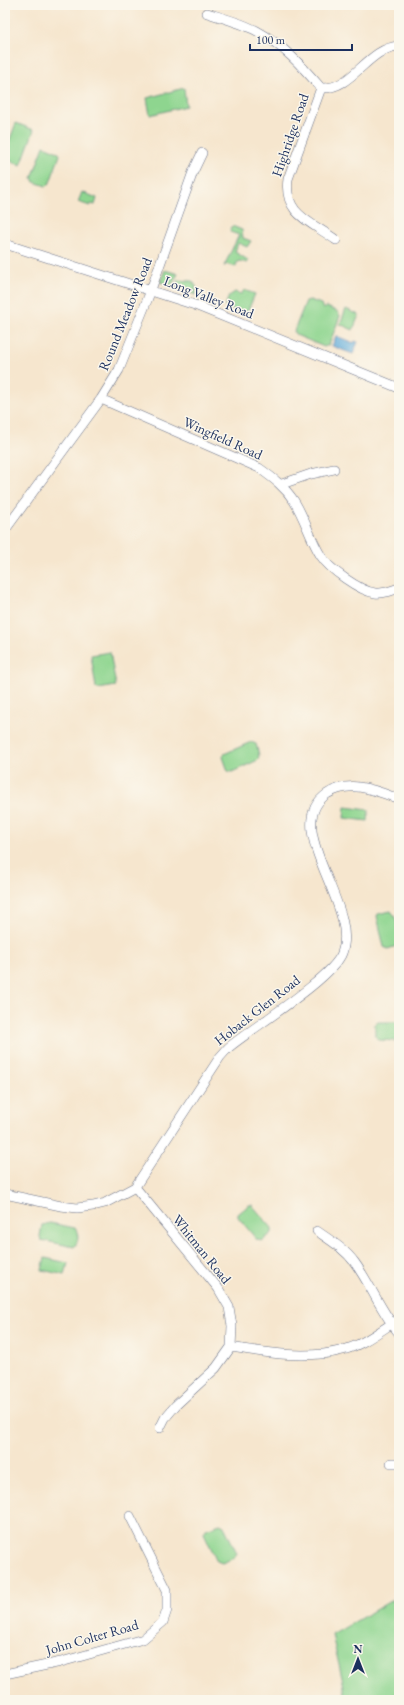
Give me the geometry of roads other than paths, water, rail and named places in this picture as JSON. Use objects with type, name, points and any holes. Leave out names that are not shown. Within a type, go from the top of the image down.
[{"type":"street","points":[[207,13],[256,30],[281,47],[299,62],[321,88],[336,86],[378,53],[399,46]]},
{"type":"street","name":"Highridge Road","points":[[321,88],[288,179],[286,190],[294,211],[300,217],[336,240]]},
{"type":"street","name":"Round Meadow Road","points":[[5,530],[101,399],[122,366],[188,185],[202,152]]},
{"type":"street","name":"Long Valley Road","points":[[5,244],[150,290],[212,312],[399,388]]},
{"type":"street","name":"Wingfield Road","points":[[101,399],[251,464],[282,484],[295,502],[312,541],[322,558],[334,570],[362,589],[375,593],[387,592],[399,588]]},
{"type":"street","points":[[282,484],[311,474],[334,469]]},
{"type":"street","name":"Hoback Glen Road","points":[[5,1194],[77,1208],[105,1203],[135,1187],[220,1057],[228,1048],[316,983],[330,970],[342,954],[345,931],[341,912],[312,840],[311,824],[315,808],[324,797],[333,790],[345,786],[357,786],[399,798]]},
{"type":"street","name":"Whitman Road","points":[[135,1187],[218,1288],[228,1307],[232,1326],[231,1347]]},
{"type":"street","points":[[317,1231],[341,1248],[354,1262],[395,1321],[399,1333]]},
{"type":"street","points":[[160,1428],[165,1418],[176,1405],[216,1368],[231,1347],[264,1353],[320,1354],[344,1350],[366,1341],[395,1321]]},
{"type":"street","name":"John Colter Road","points":[[5,1674],[61,1662],[143,1639],[163,1622],[167,1610],[167,1590],[130,1516]]},
{"type":"water","points":[[336,336],[354,343],[355,341],[358,342],[353,354],[332,346]]}]
